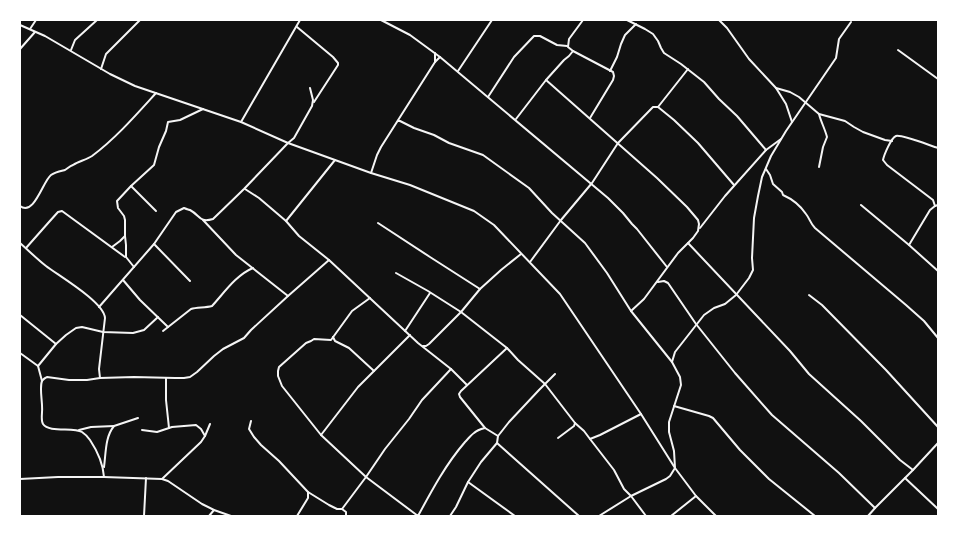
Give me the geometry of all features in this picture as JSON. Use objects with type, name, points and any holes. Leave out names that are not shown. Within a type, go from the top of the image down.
[{"type":"street","points":[[30,30],[36,20]]},
{"type":"street","points":[[71,50],[75,40],[97,20]]},
{"type":"street","points":[[101,68],[106,54],[140,20]]},
{"type":"street","points":[[241,122],[300,20]]},
{"type":"street","points":[[381,20],[410,35],[435,53],[592,183],[637,228],[667,267]]},
{"type":"street","points":[[458,71],[492,20]]},
{"type":"street","points":[[568,46],[569,39],[583,20]]},
{"type":"street","points":[[627,20],[653,34],[664,53],[704,82],[737,116],[766,150]]},
{"type":"street","points":[[719,20],[731,33],[749,59],[776,88],[786,104],[792,122]]},
{"type":"street","points":[[672,362],[676,352],[704,315],[714,308],[725,304],[736,295],[749,278],[753,270],[752,258],[754,218],[762,177],[771,156],[782,138],[836,58],[839,39],[851,22]]},
{"type":"street","points":[[610,71],[625,35],[636,24]]},
{"type":"street","points":[[20,25],[45,36],[135,86],[241,122],[288,143],[410,185],[474,211],[494,224],[560,294],[642,414],[675,468],[696,496],[716,516]]},
{"type":"street","points":[[203,220],[213,219],[294,138],[313,103],[338,66],[338,63],[333,57],[297,26]]},
{"type":"street","points":[[20,49],[35,32]]},
{"type":"street","points":[[488,97],[514,57],[534,36],[540,36],[557,45],[568,46],[573,51],[613,72],[613,80],[590,119]]},
{"type":"street","points":[[898,50],[938,79]]},
{"type":"street","points":[[516,119],[546,80],[573,51]]},
{"type":"street","points":[[435,53],[435,62]]},
{"type":"street","points":[[371,172],[377,155],[435,62],[440,57]]},
{"type":"street","points":[[530,262],[561,220],[592,183],[618,144],[653,107],[658,107],[688,69]]},
{"type":"street","points":[[546,80],[657,178],[698,220],[700,224],[698,231]]},
{"type":"street","points":[[310,88],[313,103]]},
{"type":"street","points":[[776,88],[790,92],[799,97],[819,114],[845,121],[863,132],[892,141]]},
{"type":"street","points":[[20,206],[27,208],[31,205],[51,175],[86,159],[113,139],[156,94]]},
{"type":"street","points":[[658,107],[698,143],[734,186]]},
{"type":"street","points":[[126,257],[124,236],[125,220],[118,208],[117,201],[154,165],[168,122],[180,120],[203,109]]},
{"type":"street","points":[[819,114],[827,137],[823,147],[819,167]]},
{"type":"street","points":[[398,121],[483,155],[529,188],[586,243],[631,311],[672,362],[680,377],[681,385],[669,422],[669,432],[674,451],[675,468],[666,480],[631,496],[599,516]]},
{"type":"street","points":[[909,245],[930,210],[937,206],[933,200],[882,160],[894,137],[900,136],[938,148]]},
{"type":"street","points":[[631,311],[644,299],[678,253],[688,243],[734,186],[766,150],[782,138]]},
{"type":"street","points":[[286,220],[335,160]]},
{"type":"street","points":[[766,169],[774,186],[779,189],[784,196],[792,199],[796,203],[807,215],[810,224],[924,321],[938,338]]},
{"type":"street","points":[[131,186],[156,211]]},
{"type":"street","points":[[244,189],[259,198],[286,220],[299,236],[329,260],[410,336],[451,369],[467,385]]},
{"type":"street","points":[[861,204],[938,271]]},
{"type":"street","points":[[99,306],[154,244],[176,212],[184,208],[190,210],[203,220],[236,254],[288,296]]},
{"type":"street","points":[[26,248],[60,211],[66,213],[112,246],[126,257],[134,267]]},
{"type":"street","points":[[378,223],[480,289]]},
{"type":"street","points":[[112,246],[120,241],[124,236]]},
{"type":"street","points":[[20,243],[46,265],[88,296],[99,306],[105,315],[99,369],[100,378]]},
{"type":"street","points":[[688,243],[790,351],[809,374],[861,421],[900,460],[913,470]]},
{"type":"street","points":[[154,244],[190,281]]},
{"type":"street","points":[[422,346],[429,344],[461,312],[480,289],[522,254]]},
{"type":"street","points":[[42,381],[47,377],[69,380],[87,380],[134,377],[190,377],[223,349],[244,338],[329,260]]},
{"type":"street","points":[[163,331],[194,308],[212,306],[240,275],[253,268]]},
{"type":"street","points":[[396,273],[428,290],[430,293],[439,297],[461,312],[507,348],[545,384],[614,470],[624,489],[646,516]]},
{"type":"street","points":[[123,280],[140,300],[168,327]]},
{"type":"street","points":[[657,283],[664,281],[668,283],[696,324],[735,373],[772,415],[839,473],[875,508]]},
{"type":"street","points":[[405,331],[430,293]]},
{"type":"street","points":[[809,295],[822,305],[881,364],[938,427]]},
{"type":"street","points":[[370,298],[352,311],[331,340],[314,339],[306,343],[279,367],[278,376],[282,386],[320,435],[366,477],[418,516],[436,483],[458,450],[474,433],[485,428]]},
{"type":"street","points":[[20,315],[56,344]]},
{"type":"street","points":[[38,366],[56,344],[76,328],[82,327],[103,332],[133,333],[144,330],[158,317]]},
{"type":"street","points":[[320,435],[358,388],[410,336]]},
{"type":"street","points":[[333,337],[335,341],[349,348],[374,371]]},
{"type":"street","points":[[498,436],[485,428],[459,394],[507,348]]},
{"type":"street","points":[[20,353],[38,366],[42,381],[42,417],[43,423],[47,427],[78,430],[114,426],[138,418]]},
{"type":"street","points":[[342,509],[422,400],[451,369]]},
{"type":"street","points":[[450,516],[468,482],[481,462],[497,443],[498,436],[509,422],[555,374]]},
{"type":"street","points":[[166,378],[166,400],[169,428]]},
{"type":"street","points":[[674,406],[712,418],[740,450],[769,479],[815,516]]},
{"type":"street","points":[[590,439],[642,414]]},
{"type":"street","points":[[251,420],[249,428],[250,432],[261,445],[279,461],[308,492],[329,505],[342,509],[346,512],[346,516]]},
{"type":"street","points":[[558,438],[574,426],[575,423]]},
{"type":"street","points":[[162,480],[200,442],[205,436],[210,424]]},
{"type":"street","points":[[142,430],[157,432],[169,428],[196,425],[201,429],[205,436]]},
{"type":"street","points":[[103,468],[107,440],[114,426]]},
{"type":"street","points":[[78,430],[86,435],[96,448],[103,468],[104,477]]},
{"type":"street","points":[[497,443],[579,516]]},
{"type":"street","points":[[868,516],[938,443]]},
{"type":"street","points":[[20,479],[104,477],[146,478],[168,481],[197,501],[214,510],[231,516]]},
{"type":"street","points":[[144,516],[146,478]]},
{"type":"street","points":[[905,478],[938,509]]},
{"type":"street","points":[[468,482],[515,516]]},
{"type":"street","points":[[297,516],[308,498],[308,492]]},
{"type":"street","points":[[672,516],[696,496]]},
{"type":"street","points":[[209,516],[214,510]]}]
